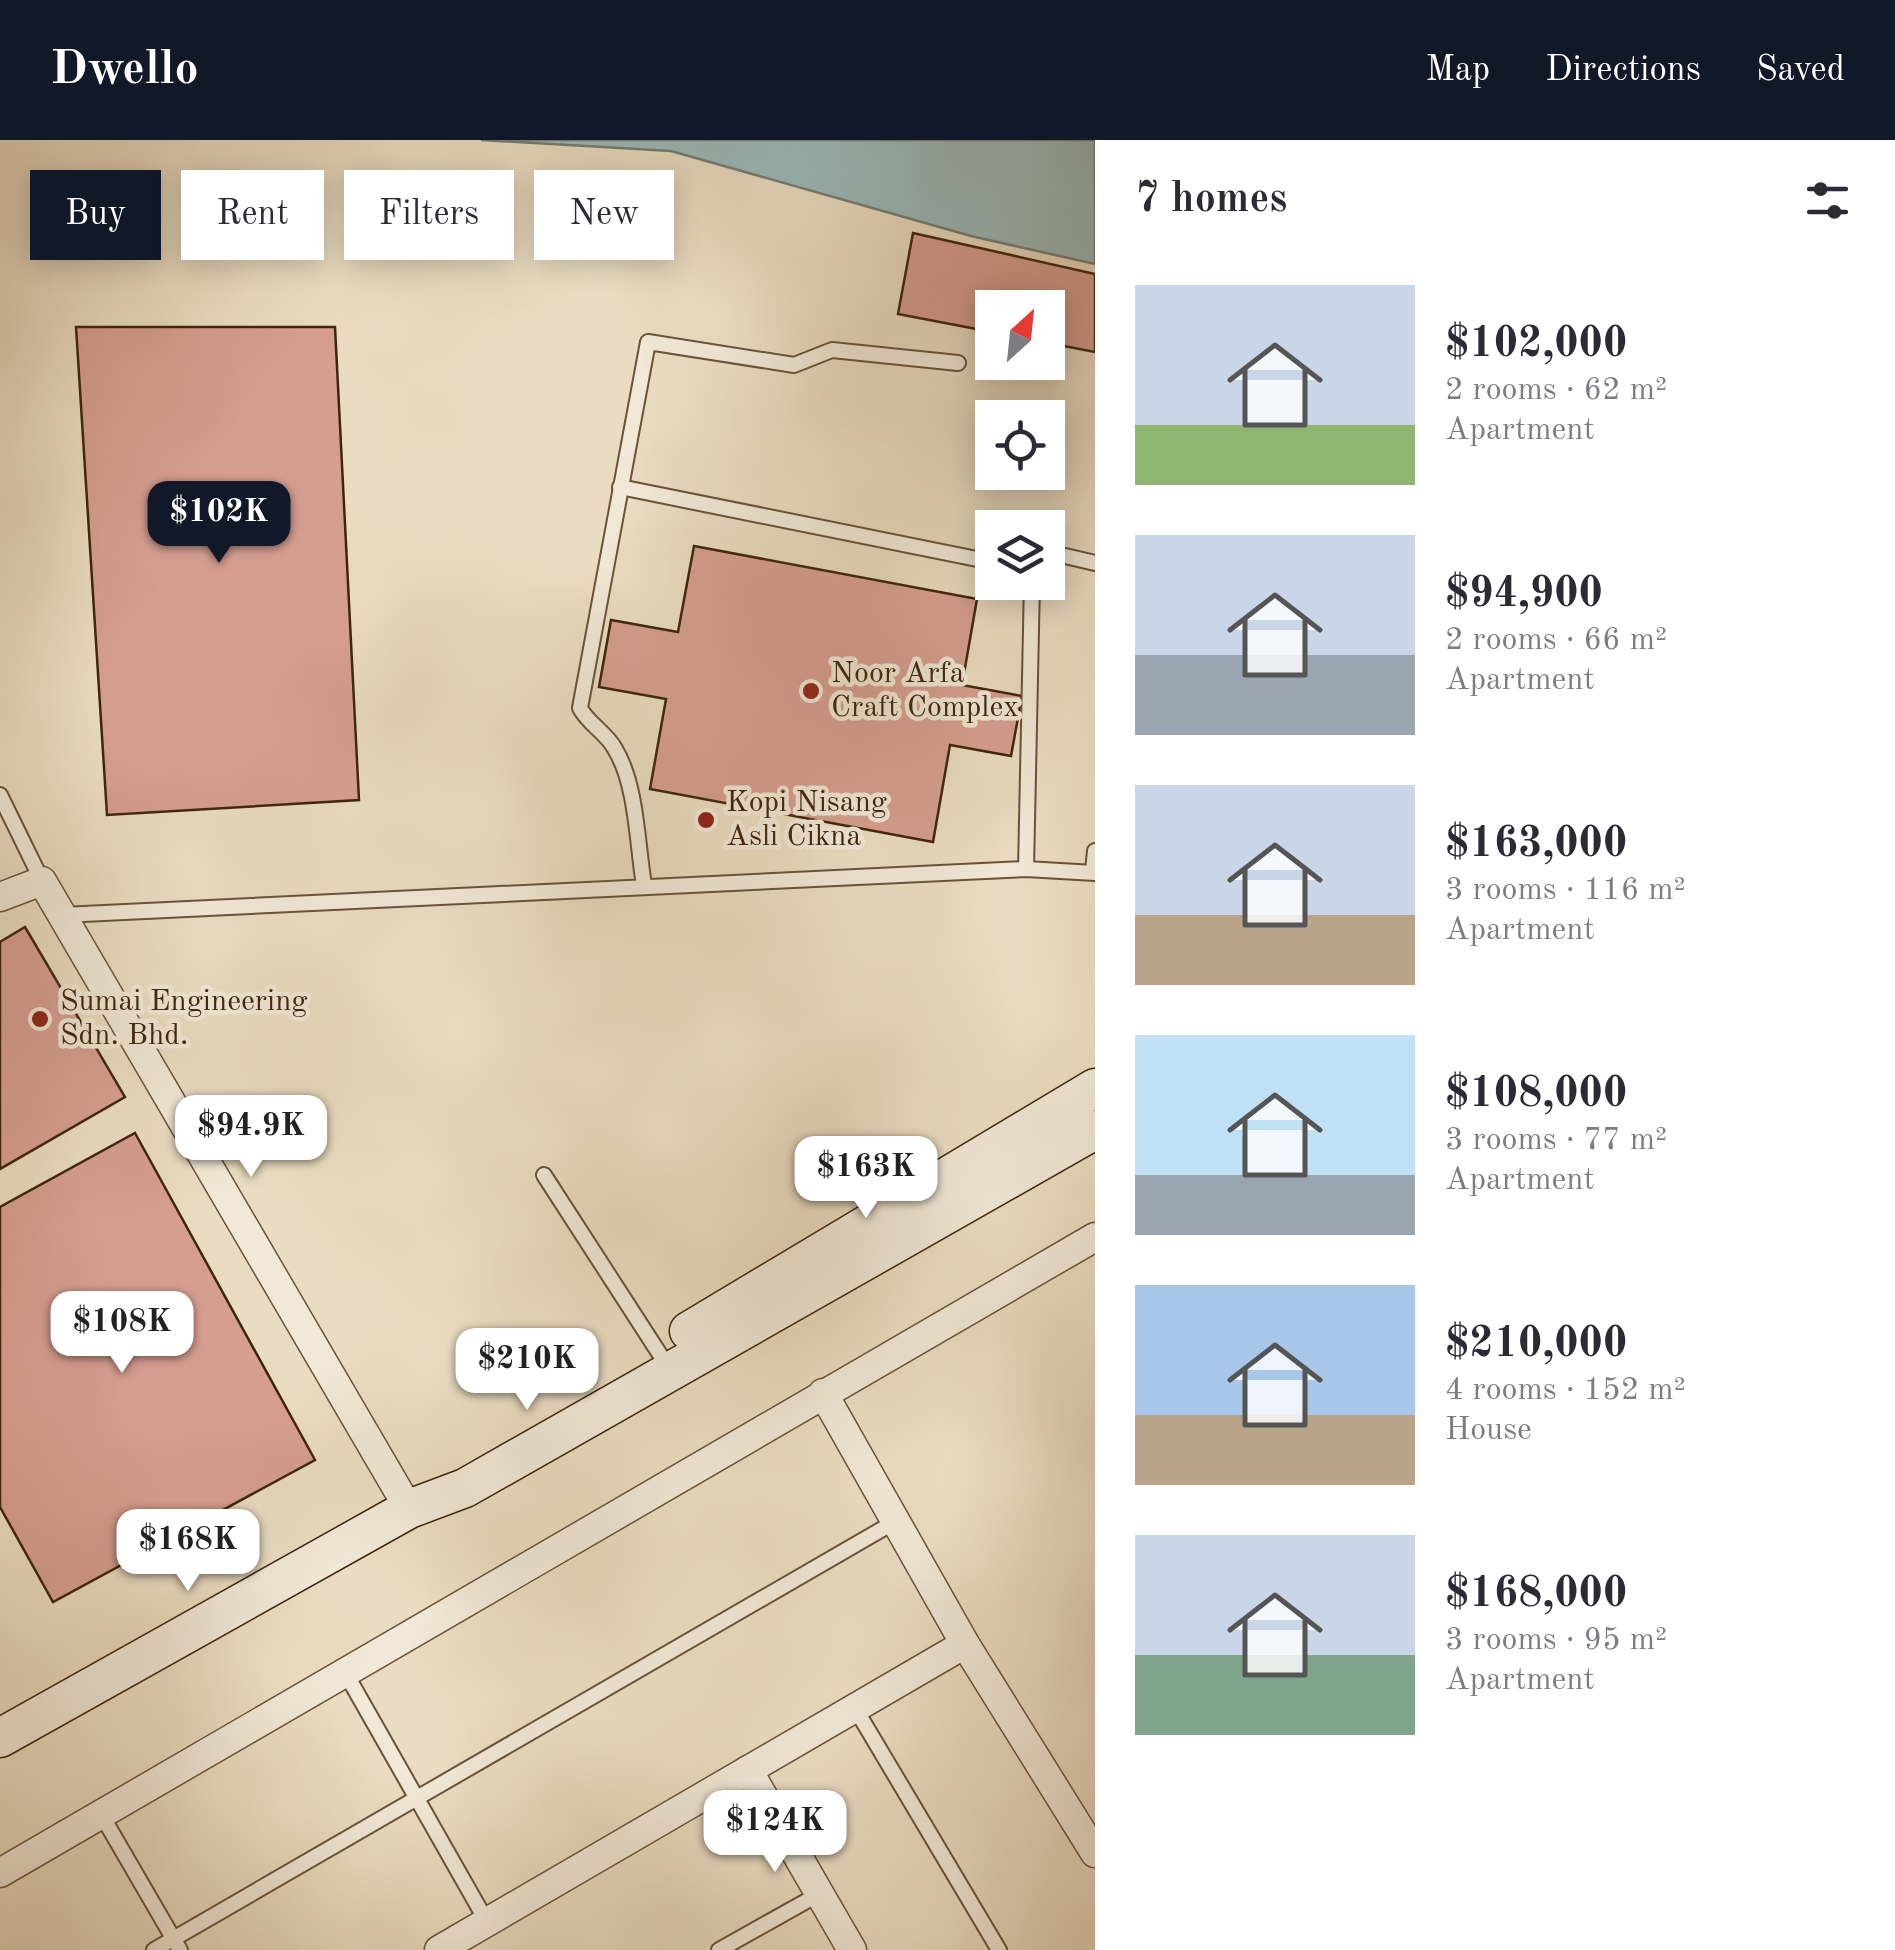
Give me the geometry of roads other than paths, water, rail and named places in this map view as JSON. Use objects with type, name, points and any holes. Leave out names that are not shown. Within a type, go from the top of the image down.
[{"type":"street","points":[[0,896],[42,881],[410,1509]]},
{"type":"street","points":[[663,1361],[1095,1088]]},
{"type":"street","points":[[0,1738],[410,1509],[456,1469],[1095,1130]]},
{"type":"street","points":[[0,1873],[1095,1238]]},
{"type":"street","points":[[823,1393],[965,1644],[1095,1853]]},
{"type":"street","points":[[448,1948],[965,1644]]},
{"type":"street","points":[[748,1770],[852,1950]]},
{"type":"lane","points":[[644,886],[623,766],[608,738],[587,721],[580,708],[648,342],[794,364],[832,350],[958,364]]},
{"type":"lane","points":[[620,488],[975,559]]},
{"type":"lane","points":[[1065,556],[1095,563]]},
{"type":"lane","points":[[1026,869],[1032,600]]},
{"type":"lane","points":[[0,795],[42,881]]},
{"type":"lane","points":[[62,915],[1026,869],[1094,872],[1095,851]]},
{"type":"lane","points":[[544,1175],[663,1361]]},
{"type":"lane","points":[[154,1950],[177,1944],[416,1799],[898,1520]]},
{"type":"lane","points":[[344,1672],[487,1922]]},
{"type":"lane","points":[[855,1708],[999,1950]]},
{"type":"lane","points":[[102,1814],[177,1944]]},
{"type":"lane","points":[[719,1950],[819,1894]]},
{"type":"water","points":[[481,140],[1095,140],[1095,264],[971,236],[671,151]]},
{"type":"place","name":"Noor Arfa Craft Complex","points":[[811,691]]},
{"type":"place","name":"Kopi Nisang Asli Cikna","points":[[706,820]]},
{"type":"place","name":"Sumai Engineering Sdn. Bhd.","points":[[40,1019]]}]
